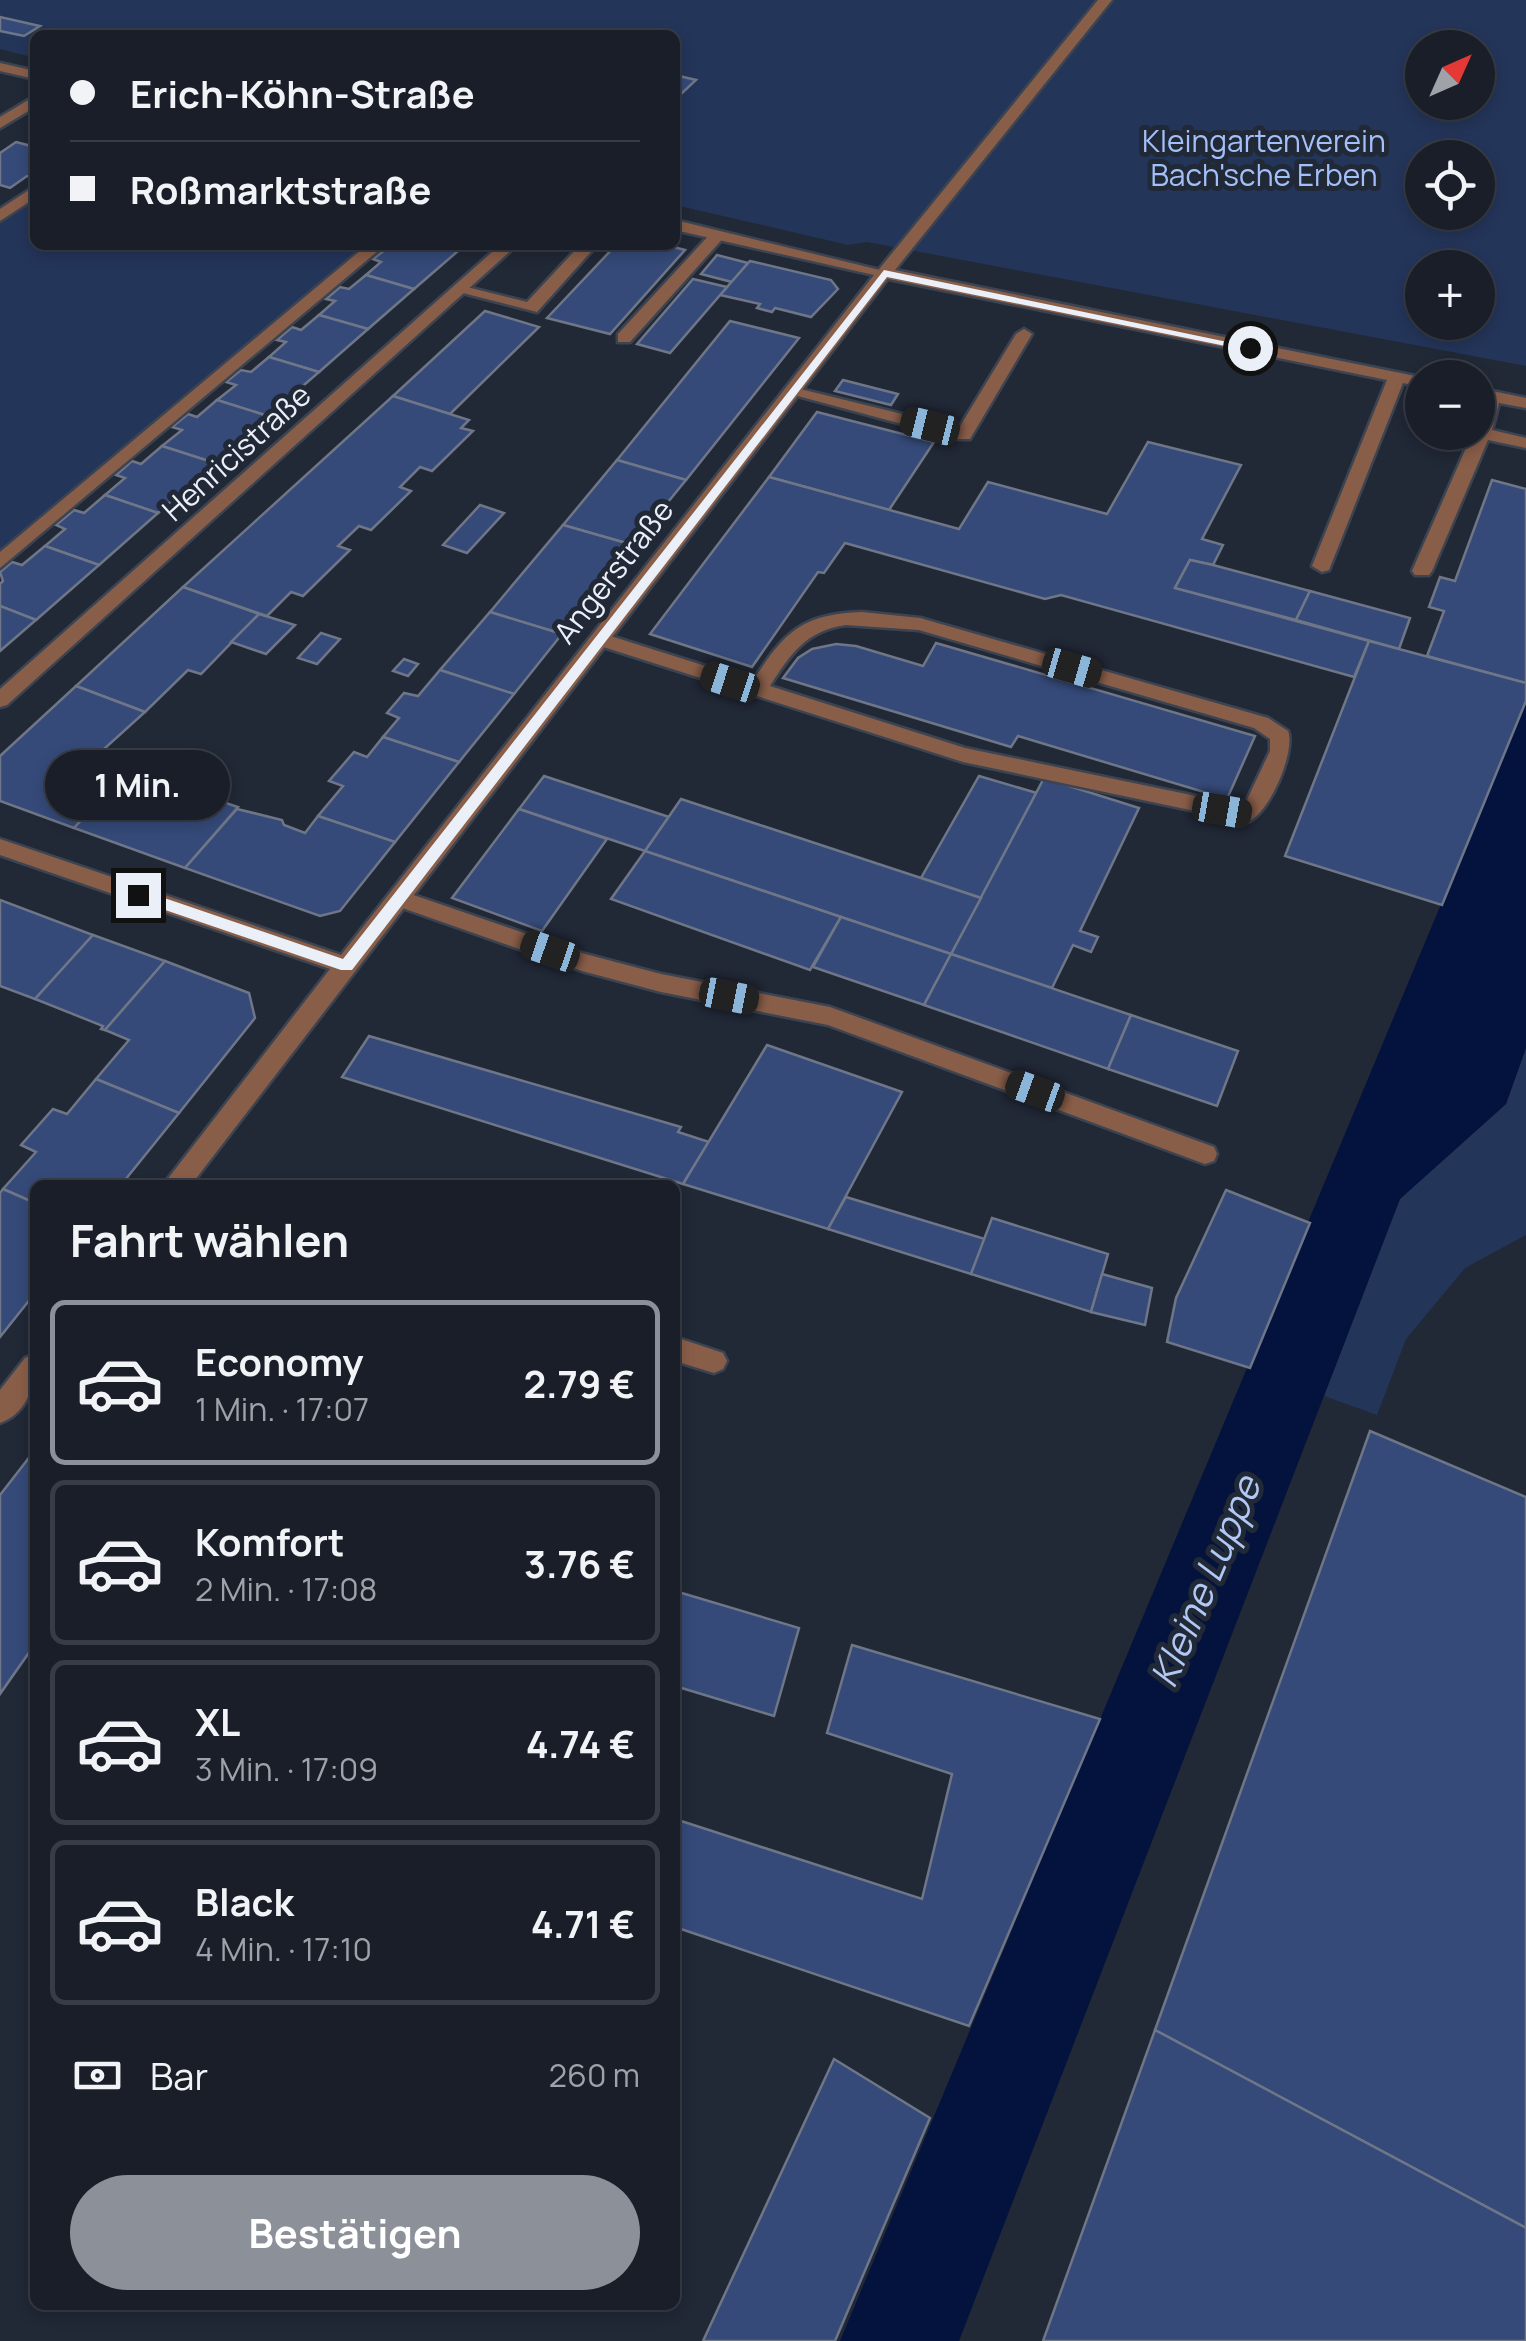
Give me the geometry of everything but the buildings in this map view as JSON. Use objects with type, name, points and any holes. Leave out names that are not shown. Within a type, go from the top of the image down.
[{"type":"street","name":"Angerstraße","points":[[180,1180],[884,274],[1106,0]]},
{"type":"street","points":[[0,67],[30,74]]},
{"type":"street","points":[[0,124],[30,103]]},
{"type":"street","points":[[0,216],[30,194]]},
{"type":"street","points":[[680,226],[884,274],[1405,379]]},
{"type":"street","points":[[624,338],[718,235]]},
{"type":"street","points":[[0,562],[371,250]]},
{"type":"street","name":"Henricistraße","points":[[0,700],[504,250]]},
{"type":"street","points":[[458,290],[531,308],[584,250]]},
{"type":"street","points":[[792,392],[964,435],[1024,334]]},
{"type":"street","points":[[1322,566],[1397,377]]},
{"type":"street","points":[[1495,397],[1526,403]]},
{"type":"street","points":[[1495,436],[1526,443]]},
{"type":"street","points":[[1422,571],[1475,450]]},
{"type":"street","points":[[601,639],[756,691],[963,755],[1248,814],[1254,809],[1280,751],[1282,736],[1261,722],[920,624],[887,618],[843,621],[805,630],[792,640],[756,691]]},
{"type":"street","points":[[0,847],[346,966]]},
{"type":"street","points":[[399,898],[582,962],[661,983],[830,1016],[1205,1154]]},
{"type":"street","points":[[680,1351],[714,1361]]},
{"type":"street","points":[[0,1411],[30,1372]]},
{"type":"green space","name":"Kleingartenverein Bach'sche Erben","points":[[0,0],[1526,0],[1526,366],[867,242],[848,245],[680,206],[680,30],[30,30],[30,57],[0,49]]},
{"type":"green space","points":[[30,195],[30,250],[371,250],[0,562],[0,216]]},
{"type":"green space","points":[[1526,1048],[1526,1235],[1465,1268],[1406,1339],[1377,1415],[1324,1396],[1400,1199],[1506,1104]]},
{"type":"water","name":"Kleine Luppe","points":[[1526,701],[1526,1048],[1506,1104],[1400,1199],[959,2341],[840,2341]]},
{"type":"route","points":[[138,895],[346,966],[884,274],[1250,348]]}]
